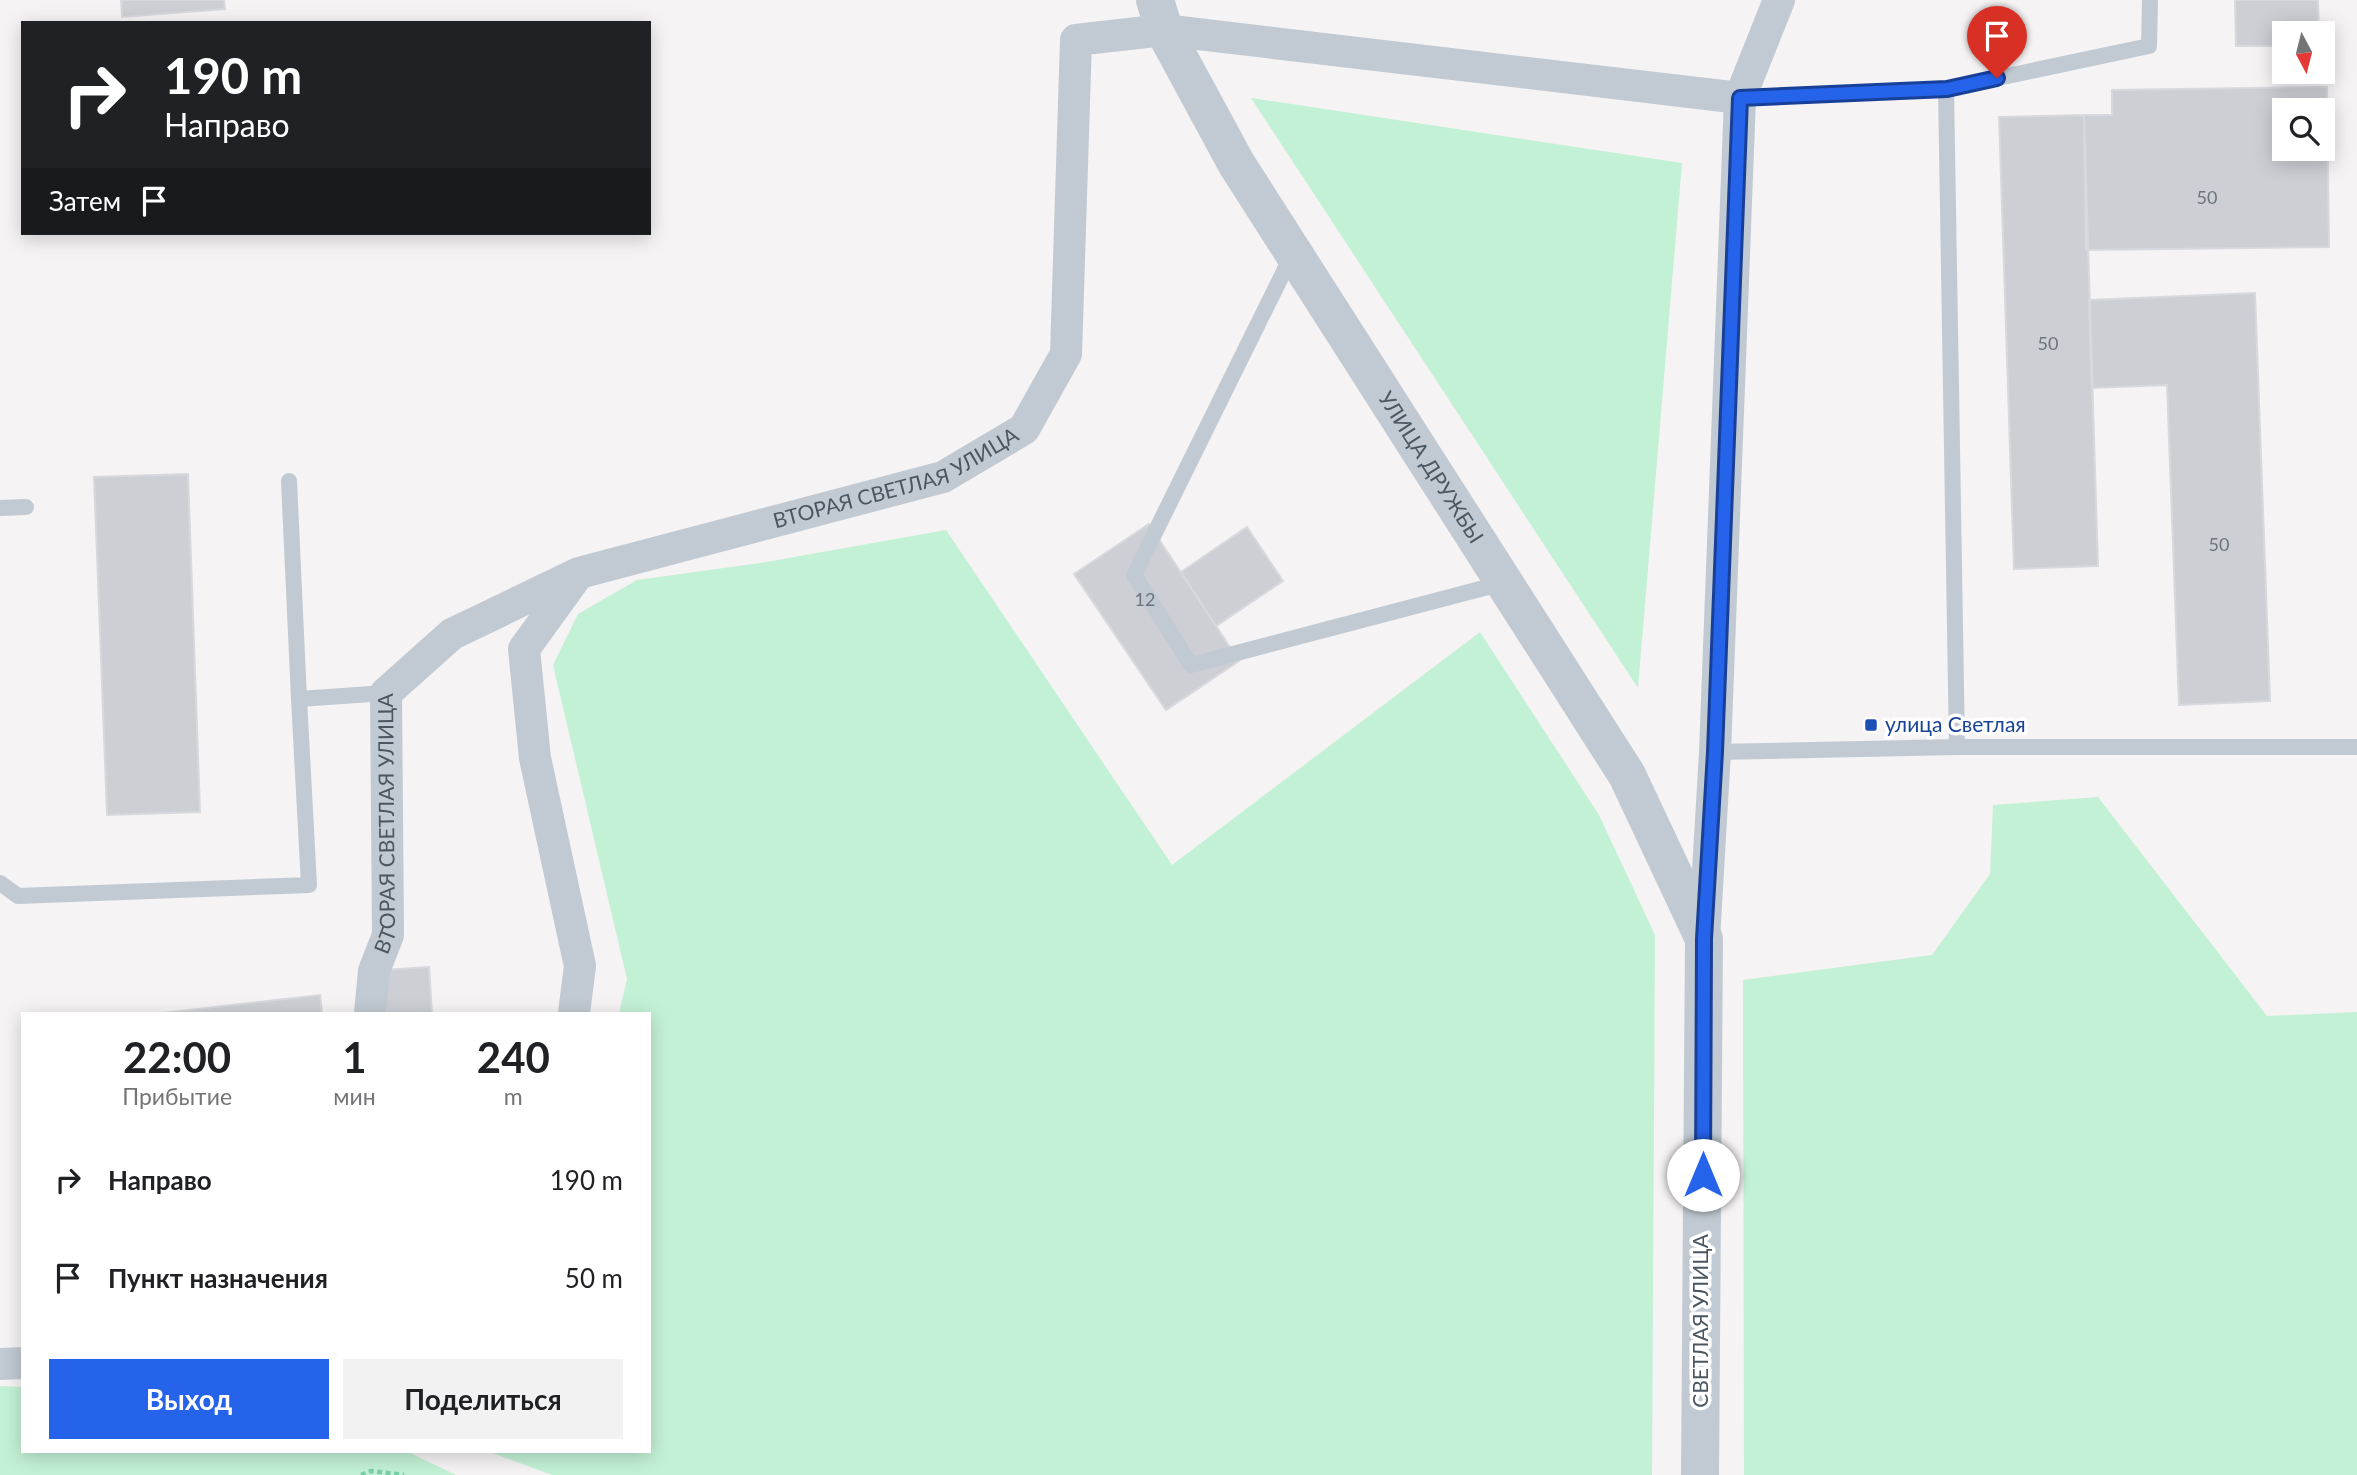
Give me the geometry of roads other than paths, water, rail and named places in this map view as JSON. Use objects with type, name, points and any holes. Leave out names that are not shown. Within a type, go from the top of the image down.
[{"type":"street","name":"СВЕТЛАЯ УЛИЦА","points":[[1700,1475],[1704,939],[1715,752],[1740,98],[1779,0]]},
{"type":"street","points":[[1160,15],[1740,98]]},
{"type":"street","name":"УЛИЦА ДРУЖБЫ","points":[[1160,15],[1236,163],[1627,775],[1704,939]]},
{"type":"street","name":"ВТОРАЯ СВЕТЛАЯ УЛИЦА","points":[[370,1012],[373,971],[388,936],[386,693],[452,634],[579,573],[943,477],[1024,429],[1066,354],[1076,40],[1160,15]]},
{"type":"street","points":[[574,1012],[580,966],[535,758],[524,649],[579,573]]},
{"type":"street","points":[[0,1364],[21,1363]]},
{"type":"lane","points":[[1740,98],[1947,89],[2149,46],[2150,0]]},
{"type":"lane","points":[[1947,89],[1957,747]]},
{"type":"lane","points":[[1293,252],[1134,575],[1191,665],[1504,583]]},
{"type":"lane","points":[[0,883],[18,896],[309,885],[289,481]]},
{"type":"lane","points":[[0,508],[26,507]]},
{"type":"lane","points":[[299,699],[386,693]]},
{"type":"lane","points":[[1715,752],[1957,747],[2357,747]]},
{"type":"place","name":"улица Светлая","points":[[1871,725]]}]
